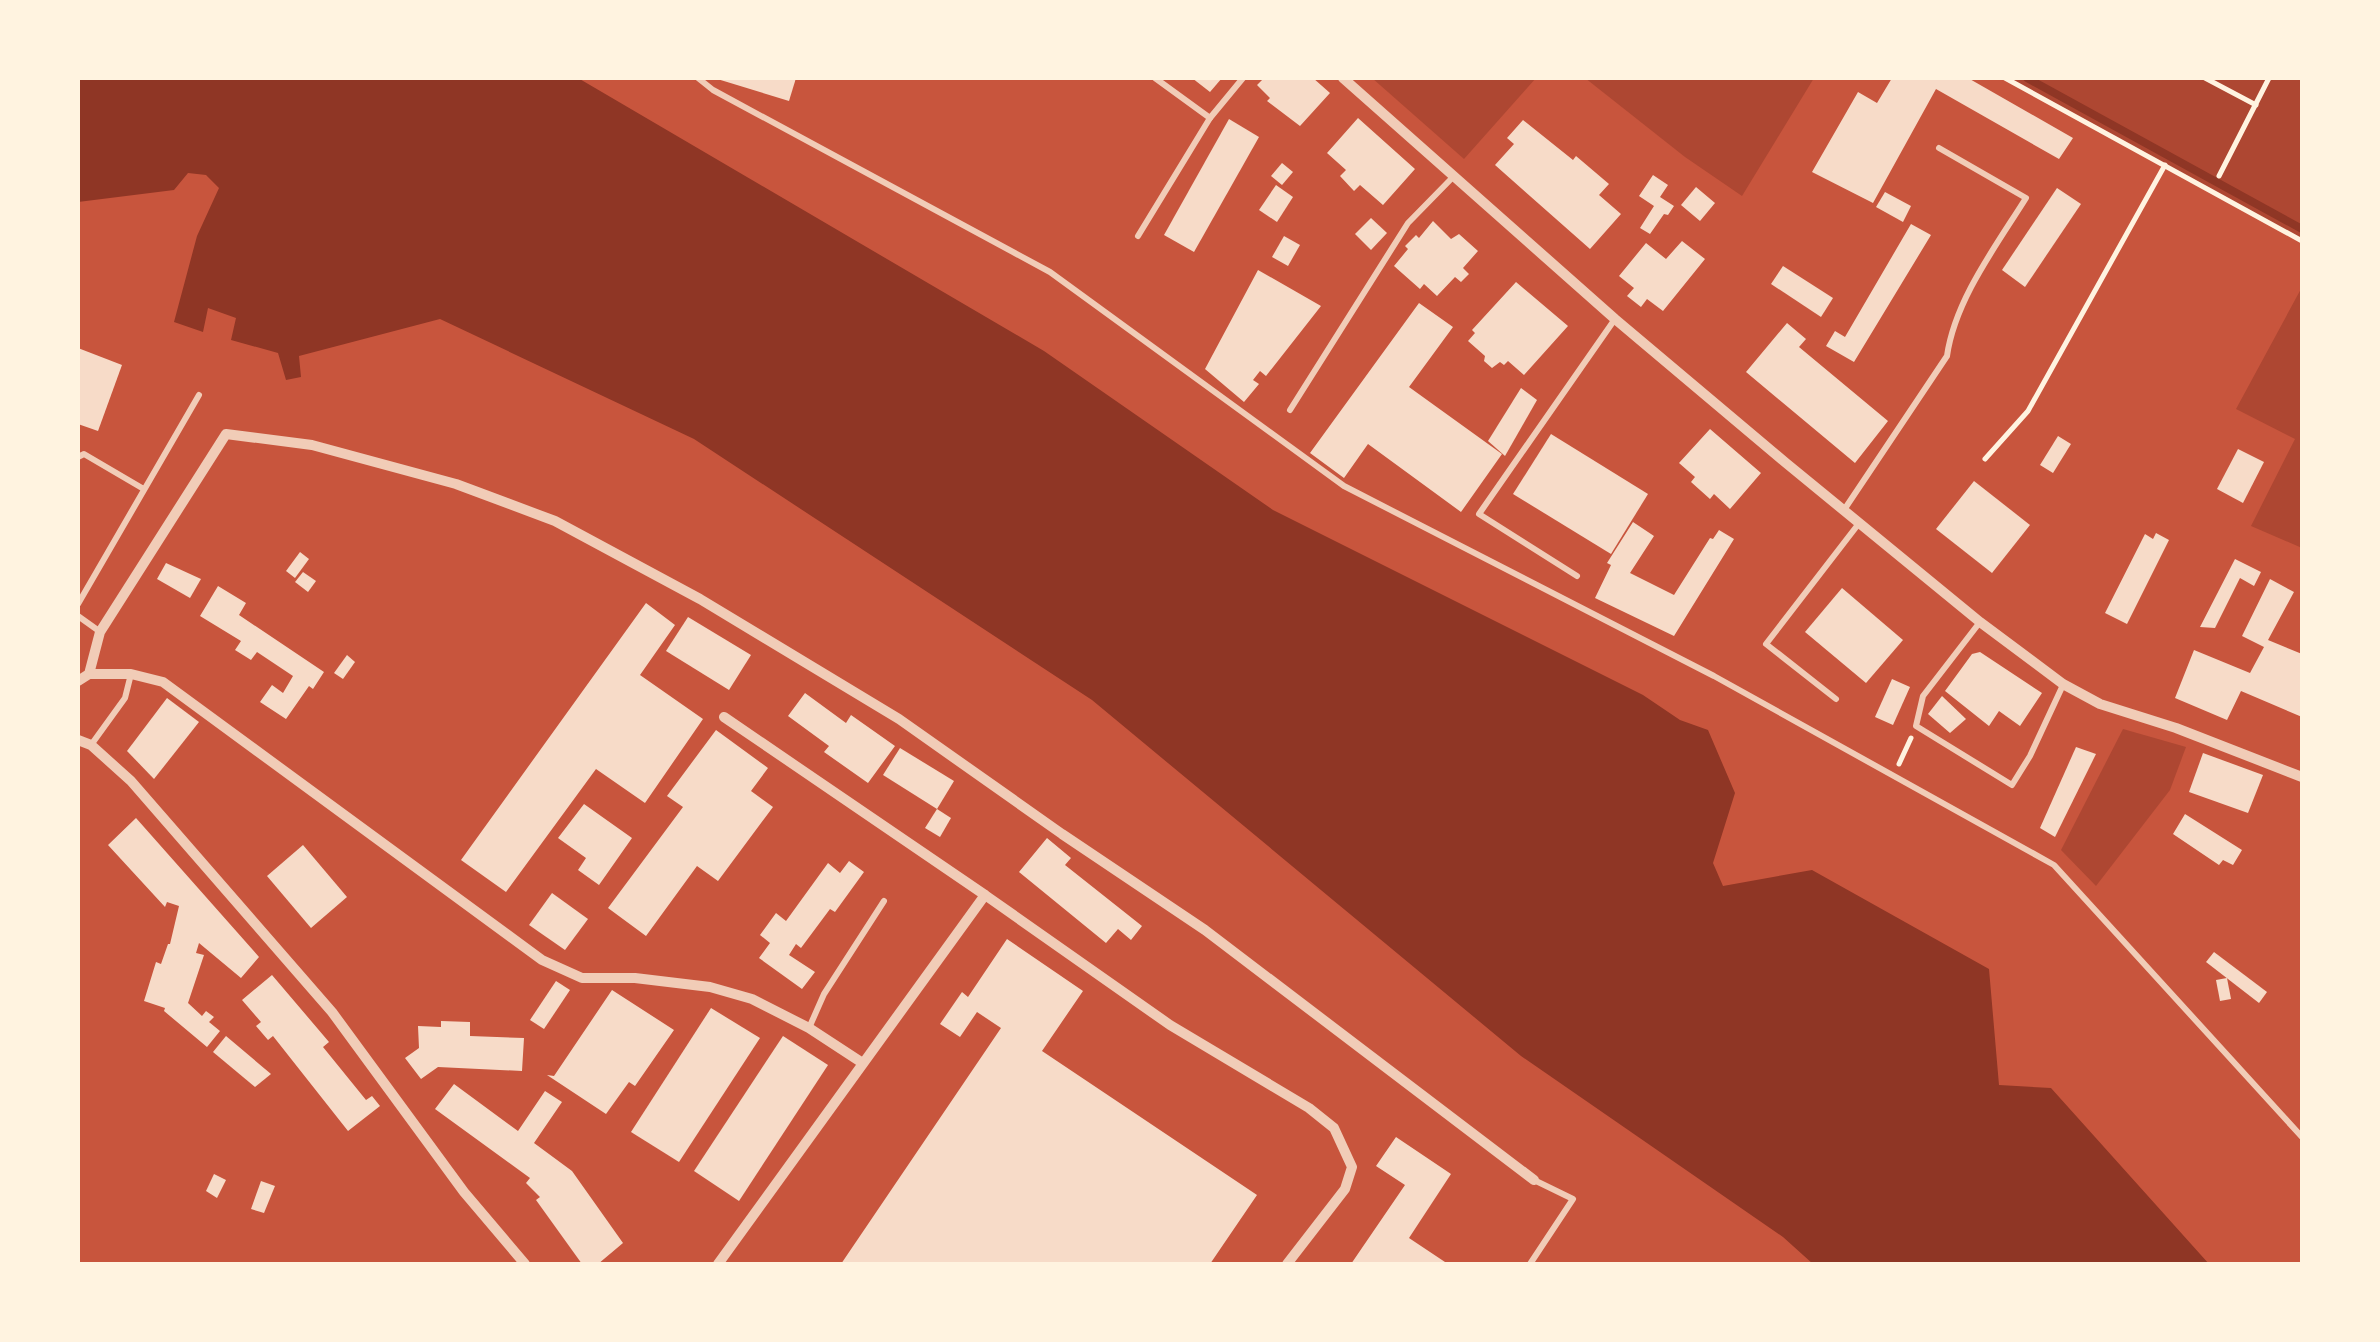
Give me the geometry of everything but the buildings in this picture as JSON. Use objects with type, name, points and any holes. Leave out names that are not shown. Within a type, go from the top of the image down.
[{"type":"street","points":[[1343,78],[1615,318],[1980,622],[2063,684],[2100,704],[2176,728],[2302,777]]},
{"type":"street","points":[[89,674],[100,632],[226,434],[312,446],[456,484],[555,522],[700,599],[899,719],[1205,930],[1534,1180]]},
{"type":"street","points":[[78,681],[89,674],[131,674],[163,682],[542,960],[582,978],[635,978],[710,987],[752,999],[861,1062]]},
{"type":"street","points":[[724,718],[985,894],[1170,1025],[1309,1108],[1334,1128],[1352,1167],[1345,1190],[1286,1264]]},
{"type":"street","points":[[78,740],[91,745],[131,780],[332,1012],[464,1192],[524,1264]]},
{"type":"street","points":[[718,1264],[985,894]]},
{"type":"lane","points":[[698,78],[713,90],[1050,272],[1344,486],[1714,676],[2054,865],[2302,1137]]},
{"type":"lane","points":[[1155,78],[1210,118]]},
{"type":"lane","points":[[1138,236],[1210,118],[1243,78]]},
{"type":"lane","points":[[1844,510],[1946,356],[1950,332],[1989,257],[2026,198],[1940,148]]},
{"type":"lane","points":[[1290,410],[1408,223],[1454,176]]},
{"type":"lane","points":[[1577,576],[1480,514],[1615,318]]},
{"type":"lane","points":[[78,604],[199,395]]},
{"type":"lane","points":[[78,457],[84,454],[142,488]]},
{"type":"lane","points":[[1836,699],[1766,644],[1860,522]]},
{"type":"lane","points":[[78,616],[100,632]]},
{"type":"lane","points":[[1980,622],[1922,696],[1916,726],[2012,785],[2063,684]]},
{"type":"lane","points":[[91,745],[126,698],[131,674]]},
{"type":"lane","points":[[808,1028],[824,994],[884,901]]},
{"type":"lane","points":[[1530,1264],[1573,1199],[1534,1180]]},
{"type":"path","points":[[2005,78],[2302,241]]},
{"type":"path","points":[[2206,78],[2256,105]]},
{"type":"path","points":[[2219,176],[2270,78]]},
{"type":"path","points":[[1985,459],[2028,411],[2164,165]]},
{"type":"path","points":[[1889,774],[1901,762],[1916,726]]},
{"type":"shaded area","points":[[78,78],[578,78],[1044,351],[1273,510],[1643,695],[1680,720],[1708,730],[1735,793],[1713,863],[1723,886],[1812,870],[1989,969],[1999,1085],[2051,1088],[2209,1264],[1813,1264],[1783,1237],[1521,1056],[1092,700],[694,439],[440,319],[299,356],[301,377],[286,380],[278,353],[231,340],[236,318],[208,308],[203,332],[174,322],[197,236],[219,188],[206,175],[188,173],[174,190],[78,202]]},
{"type":"shaded area","points":[[1372,78],[1536,78],[1464,159]]},
{"type":"shaded area","points":[[1585,78],[1814,78],[1742,196],[1685,157]]},
{"type":"shaded area","points":[[2003,78],[2302,78],[2302,243]]},
{"type":"shaded area","points":[[2302,287],[2302,548],[2251,526],[2295,439],[2236,409]]},
{"type":"shaded area","points":[[2123,729],[2186,747],[2170,790],[2096,886],[2061,850]]},
{"type":"waterway","points":[[2027,78],[2302,229]]}]
